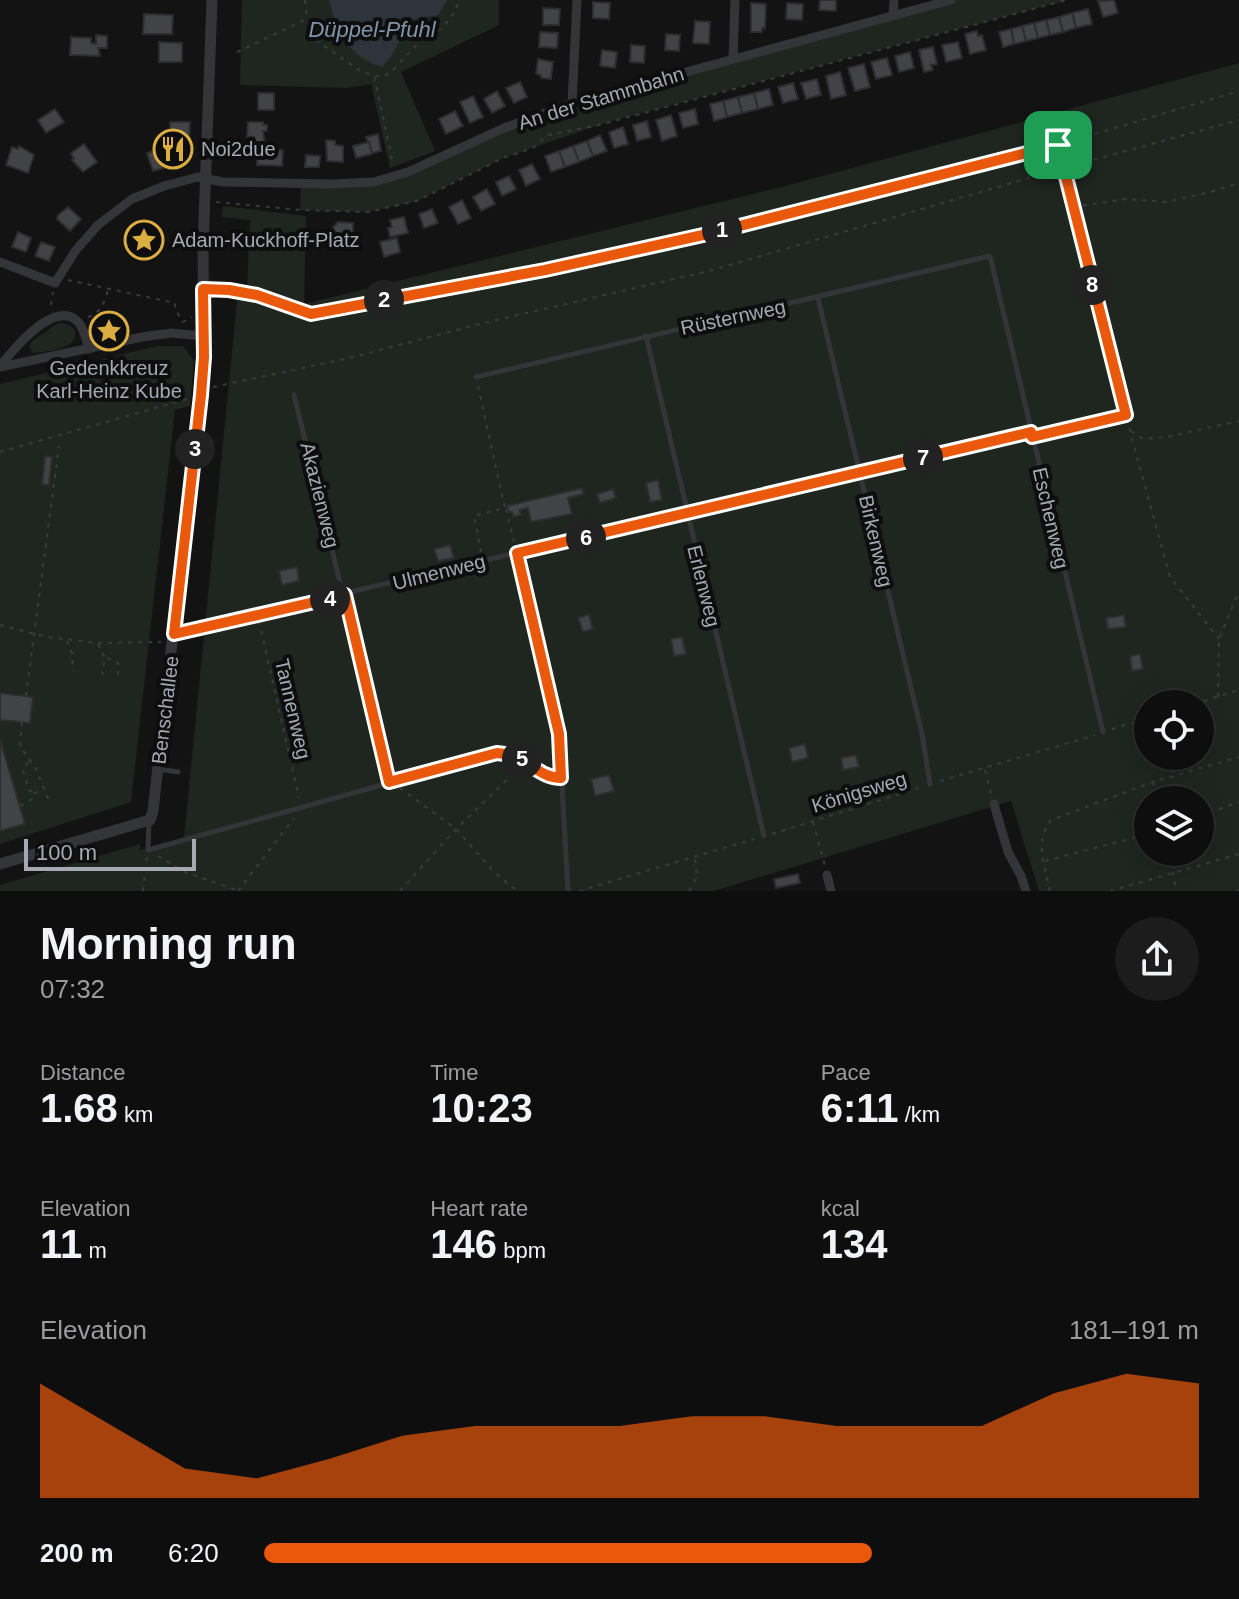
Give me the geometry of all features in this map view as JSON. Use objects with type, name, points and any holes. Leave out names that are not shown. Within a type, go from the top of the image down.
[{"type":"street","name":"Benschallee","points":[[150,820],[204,360],[205,178],[212,0]]},
{"type":"street","points":[[572,103],[577,0]]},
{"type":"street","points":[[733,59],[735,0]]},
{"type":"street","points":[[893,16],[894,0]]},
{"type":"street","name":"An der Stammbahn","points":[[55,283],[86,237],[132,199],[155,189],[189,179],[205,178],[223,182],[352,184],[396,176],[514,124],[572,103],[951,0]]},
{"type":"street","points":[[0,262],[55,283]]},
{"type":"street","points":[[0,367],[26,334],[55,318],[66,316],[77,321],[89,349]]},
{"type":"street","points":[[0,367],[171,333],[203,336]]},
{"type":"street","points":[[994,804],[1008,852],[1026,891]]},
{"type":"street","points":[[0,864],[150,820]]},
{"type":"street","points":[[827,875],[831,891]]},
{"type":"lane","name":"Rüsternweg","points":[[476,377],[990,256]]},
{"type":"lane","name":"Eschenweg","points":[[990,256],[1103,732]]},
{"type":"lane","points":[[203,289],[230,288]]},
{"type":"lane","name":"Birkenweg","points":[[818,298],[922,734],[930,784]]},
{"type":"lane","name":"Erlenweg","points":[[646,336],[764,836]]},
{"type":"lane","name":"Akazienweg","points":[[294,395],[391,782]]},
{"type":"lane","name":"Ulmenweg","points":[[174,634],[1032,435]]},
{"type":"lane","points":[[517,553],[559,734],[568,891]]},
{"type":"lane","points":[[150,820],[148,850],[497,753],[514,754]]},
{"type":"lane","points":[[158,769],[178,772]]},
{"type":"path","points":[[305,0],[307,19],[317,41],[359,70],[374,76],[386,75],[424,37],[441,29],[460,0]]},
{"type":"path","points":[[214,202],[300,210],[380,210],[417,201],[442,190],[503,158],[533,148],[548,135],[599,125],[1067,0]]},
{"type":"path","points":[[237,52],[307,19]]},
{"type":"path","points":[[374,76],[396,176]]},
{"type":"path","points":[[230,288],[311,314],[545,270],[712,233],[1058,145],[1239,91]]},
{"type":"path","points":[[213,387],[350,358],[475,325],[713,270],[1239,120]]},
{"type":"path","points":[[1058,145],[1170,577],[1219,639]]},
{"type":"path","points":[[1072,208],[1126,199],[1165,202],[1239,183]]},
{"type":"path","points":[[55,318],[51,304],[55,283],[68,280],[175,303],[183,322],[195,314]]},
{"type":"path","points":[[77,321],[96,315],[106,301],[109,288]]},
{"type":"path","points":[[476,377],[517,553]]},
{"type":"path","points":[[0,452],[193,397]]},
{"type":"path","points":[[1032,435],[1126,415]]},
{"type":"path","points":[[1130,431],[1143,439],[1167,437],[1239,421]]},
{"type":"path","points":[[26,696],[59,446]]},
{"type":"path","points":[[483,561],[474,516],[505,508]]},
{"type":"path","points":[[1218,697],[1219,639],[1239,591]]},
{"type":"path","name":"Tannenweg","points":[[258,616],[301,808]]},
{"type":"path","points":[[0,625],[97,643],[163,642]]},
{"type":"path","points":[[67,639],[73,671]]},
{"type":"path","points":[[97,643],[105,658],[102,675]]},
{"type":"path","points":[[105,658],[118,663],[118,677]]},
{"type":"path","points":[[1214,698],[1239,690]]},
{"type":"path","points":[[22,722],[20,746],[36,769],[50,803]]},
{"type":"path","name":"Königsweg","points":[[579,891],[1134,722]]},
{"type":"path","points":[[514,754],[530,748],[530,738]]},
{"type":"path","points":[[514,754],[551,778],[561,778]]},
{"type":"path","points":[[400,891],[456,829],[516,771],[514,754]]},
{"type":"path","points":[[1050,891],[1041,840],[1043,830],[1051,820],[1153,782],[1239,757]]},
{"type":"path","points":[[29,761],[23,770],[29,790],[34,793]]},
{"type":"path","points":[[985,768],[994,804]]},
{"type":"path","points":[[391,782],[456,829],[493,871],[517,891]]},
{"type":"path","points":[[1153,782],[1154,786]]},
{"type":"path","points":[[34,793],[45,789]]},
{"type":"path","points":[[20,806],[32,799],[34,793]]},
{"type":"path","points":[[1214,811],[1239,802]]},
{"type":"path","points":[[143,891],[148,850],[185,872],[239,891],[301,808]]},
{"type":"path","points":[[812,821],[827,875]]},
{"type":"path","points":[[1044,861],[1134,838]]},
{"type":"path","points":[[1110,891],[1239,854]]},
{"type":"path","points":[[689,891],[697,877],[695,857]]},
{"type":"path","points":[[1172,866],[1176,891]]},
{"type":"shaded area","points":[[242,0],[499,0],[499,25],[401,72],[435,151],[390,168],[371,84],[348,88],[240,85]]},
{"type":"shaded area","points":[[951,0],[1067,0],[608,122],[503,158],[417,201],[368,212],[300,210],[301,183],[374,182],[524,120]]},
{"type":"shaded area","points":[[1239,63],[1239,891],[1039,891],[1011,801],[714,891],[0,891],[0,885],[140,844],[140,850],[184,838],[238,291],[247,287],[250,220],[222,217],[223,206],[306,216],[304,304],[789,185]]},
{"type":"shaded area","points":[[58,323],[73,328],[75,335],[71,343],[58,349],[32,353],[31,342]]},
{"type":"shaded area","points":[[157,346],[183,346],[194,361],[190,406],[175,410],[131,802],[0,844],[0,384]]},
{"type":"water","name":"Düppel-Pfuhl","points":[[329,0],[447,0],[438,15],[411,20],[382,67],[361,57],[346,42]]},
{"type":"building","points":[[820,0],[836,0],[836,11],[819,10]]},
{"type":"building","points":[[1114,0],[1118,13],[1103,17],[1098,1]]},
{"type":"building","points":[[593,2],[610,3],[609,19],[593,18]]},
{"type":"building","points":[[751,3],[766,4],[765,29],[762,28],[762,32],[751,32]]},
{"type":"building","points":[[787,3],[803,4],[802,20],[786,19]]},
{"type":"building","points":[[543,8],[560,9],[559,25],[543,25]]},
{"type":"building","points":[[1088,9],[1092,24],[1076,28],[1072,13]]},
{"type":"building","points":[[1072,13],[1076,28],[1063,32],[1059,17]]},
{"type":"building","points":[[144,14],[173,15],[172,34],[143,34]]},
{"type":"building","points":[[1059,17],[1063,32],[1050,35],[1046,20]]},
{"type":"building","points":[[1046,20],[1050,35],[1038,38],[1034,23]]},
{"type":"building","points":[[695,21],[710,22],[709,44],[693,43]]},
{"type":"building","points":[[1034,23],[1038,38],[1026,41],[1022,26]]},
{"type":"building","points":[[1022,26],[1026,41],[1014,44],[1011,29]]},
{"type":"building","points":[[1011,29],[1014,44],[1003,47],[999,32]]},
{"type":"building","points":[[977,31],[978,36],[982,35],[986,50],[970,54],[965,34]]},
{"type":"building","points":[[540,32],[558,33],[557,48],[539,47]]},
{"type":"building","points":[[666,34],[680,35],[679,51],[665,50]]},
{"type":"building","points":[[96,35],[107,36],[107,48],[98,48],[100,56],[70,55],[71,37],[91,38],[91,43],[96,44]]},
{"type":"building","points":[[159,42],[182,43],[182,62],[159,62]]},
{"type":"building","points":[[958,42],[962,58],[946,62],[942,45]]},
{"type":"building","points":[[631,45],[645,46],[644,63],[630,62]]},
{"type":"building","points":[[933,47],[937,64],[931,65],[933,70],[924,72],[919,50]]},
{"type":"building","points":[[602,50],[617,52],[615,68],[600,66]]},
{"type":"building","points":[[910,52],[914,68],[899,72],[895,56]]},
{"type":"building","points":[[887,58],[892,75],[876,79],[871,62]]},
{"type":"building","points":[[538,59],[553,62],[551,79],[536,74]]},
{"type":"building","points":[[864,64],[870,87],[855,91],[848,68]]},
{"type":"building","points":[[840,72],[846,95],[831,99],[826,76]]},
{"type":"building","points":[[817,79],[821,95],[806,99],[801,83]]},
{"type":"building","points":[[520,82],[527,97],[514,103],[506,88]]},
{"type":"building","points":[[793,83],[798,99],[783,103],[778,87]]},
{"type":"building","points":[[769,89],[773,105],[758,109],[754,93]]},
{"type":"building","points":[[497,91],[505,106],[492,113],[484,99]]},
{"type":"building","points":[[258,93],[274,93],[274,110],[258,110]]},
{"type":"building","points":[[754,93],[758,109],[742,113],[738,97]]},
{"type":"building","points":[[473,96],[483,117],[470,123],[460,102]]},
{"type":"building","points":[[738,97],[742,113],[727,117],[723,101]]},
{"type":"building","points":[[723,101],[727,117],[714,121],[710,104]]},
{"type":"building","points":[[55,109],[64,122],[46,133],[38,120]]},
{"type":"building","points":[[695,109],[698,124],[683,128],[679,113]]},
{"type":"building","points":[[455,111],[463,126],[446,134],[439,119]]},
{"type":"building","points":[[671,115],[677,136],[662,141],[656,120]]},
{"type":"building","points":[[647,121],[651,137],[637,141],[633,125]]},
{"type":"building","name":"Noi2due","points":[[170,122],[190,122],[188,161],[153,171],[147,153],[170,146]]},
{"type":"building","points":[[248,122],[267,125],[267,131],[263,131],[265,144],[253,144],[254,137],[247,137]]},
{"type":"building","points":[[623,127],[628,144],[614,148],[609,132]]},
{"type":"building","points":[[378,134],[381,151],[372,153],[366,137]]},
{"type":"building","points":[[600,135],[607,151],[593,156],[587,141]]},
{"type":"building","points":[[326,140],[343,146],[343,162],[327,161]]},
{"type":"building","points":[[587,141],[593,156],[579,162],[573,146]]},
{"type":"building","points":[[369,142],[372,154],[356,158],[353,146]]},
{"type":"building","points":[[84,144],[97,162],[83,172],[72,160],[71,153]]},
{"type":"building","points":[[19,146],[34,155],[28,173],[6,165],[12,147],[18,149]]},
{"type":"building","points":[[573,146],[579,162],[565,167],[559,151]]},
{"type":"building","points":[[257,149],[283,150],[282,166],[257,165]]},
{"type":"building","points":[[559,151],[565,167],[551,172],[545,156]]},
{"type":"building","points":[[306,155],[320,156],[319,167],[305,167]]},
{"type":"building","points":[[532,164],[540,179],[526,186],[519,170]]},
{"type":"building","points":[[509,176],[516,189],[502,196],[496,182]]},
{"type":"building","points":[[487,189],[495,204],[481,211],[473,197]]},
{"type":"building","points":[[462,200],[471,218],[458,224],[449,207]]},
{"type":"building","points":[[68,207],[81,219],[70,231],[57,219]]},
{"type":"building","points":[[432,209],[438,223],[424,228],[419,214]]},
{"type":"building","points":[[404,217],[408,233],[390,237],[390,220]]},
{"type":"building","points":[[338,222],[353,223],[353,242],[349,242],[349,246],[329,247],[329,232]]},
{"type":"building","points":[[18,232],[31,238],[26,252],[12,247]]},
{"type":"building","points":[[397,238],[400,252],[384,257],[380,242]]},
{"type":"building","points":[[41,242],[55,247],[49,261],[35,256]]},
{"type":"building","points":[[45,456],[52,457],[49,485],[42,484]]},
{"type":"building","points":[[658,480],[662,500],[650,502],[646,483]]},
{"type":"building","points":[[582,488],[584,494],[568,498],[572,514],[531,522],[528,508],[520,510],[521,515],[513,517],[507,506]]},
{"type":"building","points":[[613,489],[616,498],[600,503],[597,494]]},
{"type":"building","points":[[450,545],[454,558],[438,561],[434,549]]},
{"type":"building","points":[[297,567],[299,581],[282,585],[279,571]]},
{"type":"building","points":[[589,614],[593,629],[583,632],[578,618]]},
{"type":"building","points":[[1124,615],[1126,627],[1108,629],[1106,618]]},
{"type":"building","points":[[682,637],[686,654],[674,656],[671,639]]},
{"type":"building","points":[[1140,654],[1143,669],[1132,671],[1130,656]]},
{"type":"building","points":[[0,693],[33,697],[30,723],[0,720]]},
{"type":"building","points":[[0,739],[25,824],[0,831]]},
{"type":"building","points":[[805,744],[808,758],[792,762],[789,748]]},
{"type":"building","points":[[856,755],[859,767],[843,770],[841,758]]},
{"type":"building","points":[[609,775],[614,791],[595,796],[591,779]]},
{"type":"building","points":[[798,874],[800,883],[776,888],[774,879]]},
{"type":"place","name":"Noi2due","points":[[173,149]]},
{"type":"place","name":"Adam-Kuckhoff-Platz","points":[[144,240]]},
{"type":"place","name":"Gedenkkreuz Karl-Heinz Kube","points":[[109,331]]},
{"type":"route","points":[[1058,145],[1126,415],[1032,437],[1031,432],[517,553],[559,734],[561,778],[551,778],[514,754],[497,753],[389,782],[345,595],[174,634],[201,395],[203,289],[257,295],[311,314],[545,270],[712,233],[1058,145]]}]
